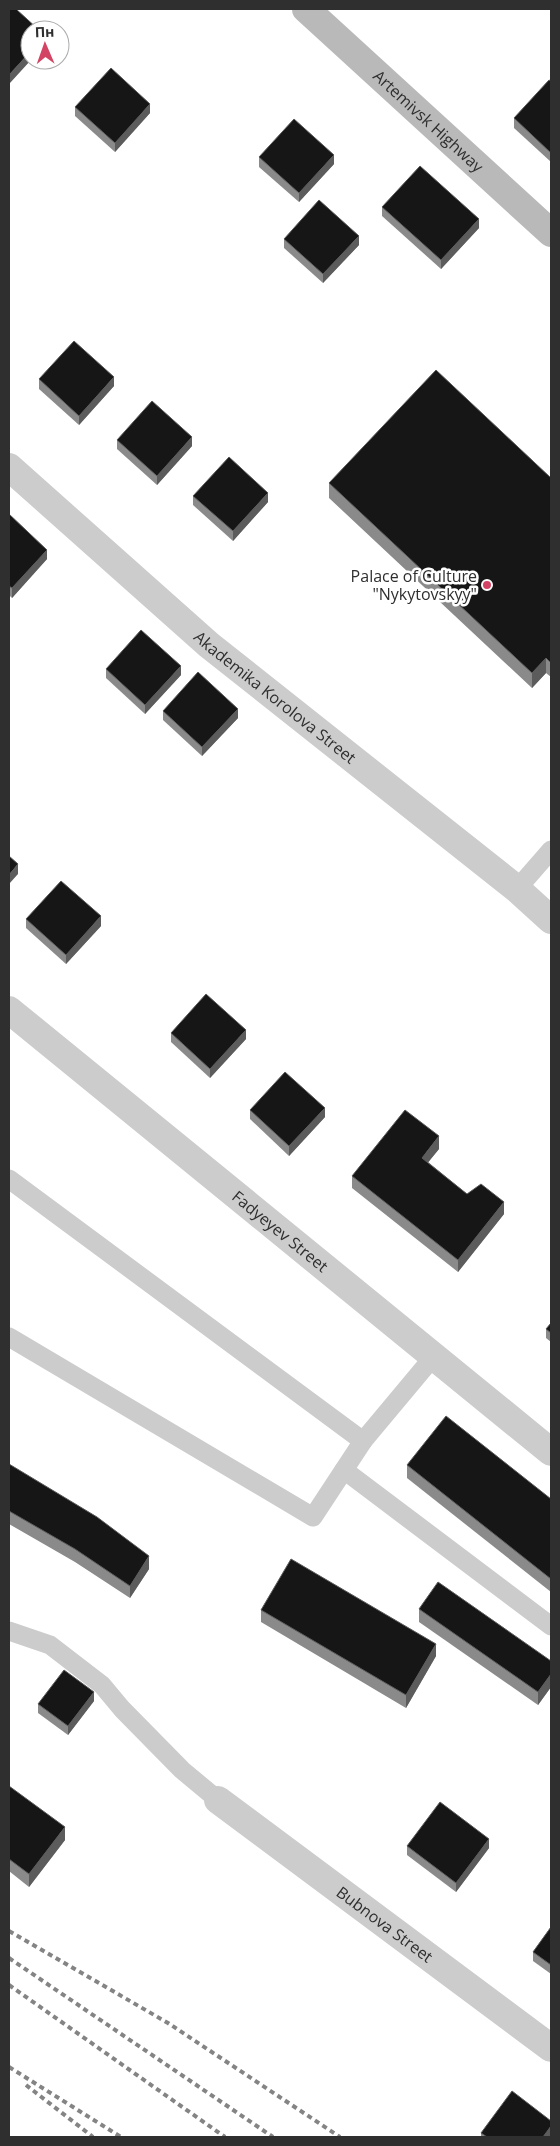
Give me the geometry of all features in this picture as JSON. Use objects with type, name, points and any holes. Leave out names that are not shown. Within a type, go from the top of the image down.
[{"type":"main road","name":"Artemivsk Highway","points":[[306,9],[551,233]]},
{"type":"street","name":"Akademika Korolova Street","points":[[9,467],[209,645],[517,889],[551,920]]},
{"type":"street","name":"Fadyeyev Street","points":[[9,1010],[551,1452]]},
{"type":"street","name":"Bubnova Street","points":[[218,1800],[551,2048]]},
{"type":"lane","points":[[517,889],[551,850]]},
{"type":"lane","points":[[9,1179],[363,1441]]},
{"type":"lane","points":[[9,1337],[313,1517],[363,1441],[434,1356]]},
{"type":"lane","points":[[344,1470],[551,1626]]},
{"type":"lane","points":[[9,1631],[50,1645],[102,1685],[122,1709],[182,1770],[218,1800]]},
{"type":"building","points":[[9,9],[16,9],[28,20],[20,20],[20,63],[9,73]]},
{"type":"building","points":[[111,68],[150,104],[115,143],[75,107]]},
{"type":"building","points":[[549,80],[551,81],[551,153],[514,118]]},
{"type":"building","points":[[294,119],[334,155],[299,193],[259,157]]},
{"type":"building","points":[[420,166],[479,219],[441,260],[382,207]]},
{"type":"building","points":[[319,200],[359,236],[323,274],[284,239]]},
{"type":"building","points":[[74,341],[114,377],[79,416],[39,379]]},
{"type":"building","name":"Palace of Culture \"Nykytovskyy\"","points":[[436,370],[551,478],[551,663],[546,658],[532,673],[329,483]]},
{"type":"building","points":[[152,401],[192,437],[157,476],[117,440]]},
{"type":"building","points":[[229,457],[268,493],[233,531],[193,496]]},
{"type":"building","points":[[9,514],[47,550],[12,588],[9,586]]},
{"type":"building","points":[[141,630],[181,666],[145,705],[106,669]]},
{"type":"building","points":[[198,672],[238,709],[202,747],[163,711]]},
{"type":"building","points":[[9,856],[18,864],[9,875]]},
{"type":"building","points":[[61,881],[101,916],[66,955],[26,919]]},
{"type":"building","points":[[206,994],[246,1030],[210,1069],[171,1033]]},
{"type":"building","points":[[285,1072],[325,1108],[289,1146],[250,1110]]},
{"type":"building","points":[[405,1110],[439,1136],[422,1158],[467,1194],[481,1184],[504,1202],[458,1260],[352,1176]]},
{"type":"building","points":[[551,1323],[551,1333],[546,1329]]},
{"type":"building","points":[[446,1416],[551,1499],[551,1579],[407,1465]]},
{"type":"building","points":[[9,1464],[97,1517],[149,1556],[130,1586],[75,1549],[9,1511]]},
{"type":"building","points":[[291,1559],[436,1644],[406,1695],[261,1610]]},
{"type":"building","points":[[438,1582],[551,1661],[551,1674],[538,1692],[419,1609]]},
{"type":"building","points":[[64,1670],[94,1692],[68,1726],[38,1704]]},
{"type":"building","points":[[9,1786],[65,1827],[29,1874],[9,1859]]},
{"type":"building","points":[[440,1802],[489,1839],[456,1883],[407,1846]]},
{"type":"building","points":[[551,1927],[551,1965],[533,1952]]},
{"type":"building","points":[[512,2091],[551,2121],[551,2126],[543,2137],[487,2137],[481,2133]]},
{"type":"railway","points":[[9,1931],[168,2023],[340,2137]]},
{"type":"railway","points":[[9,1958],[273,2137]]},
{"type":"railway","points":[[9,1985],[225,2137]]},
{"type":"railway","points":[[9,2067],[121,2137]]},
{"type":"railway","points":[[26,2085],[93,2137]]},
{"type":"place","name":"Palace of Culture \"Nykytovskyy\"","points":[[487,585]]}]
